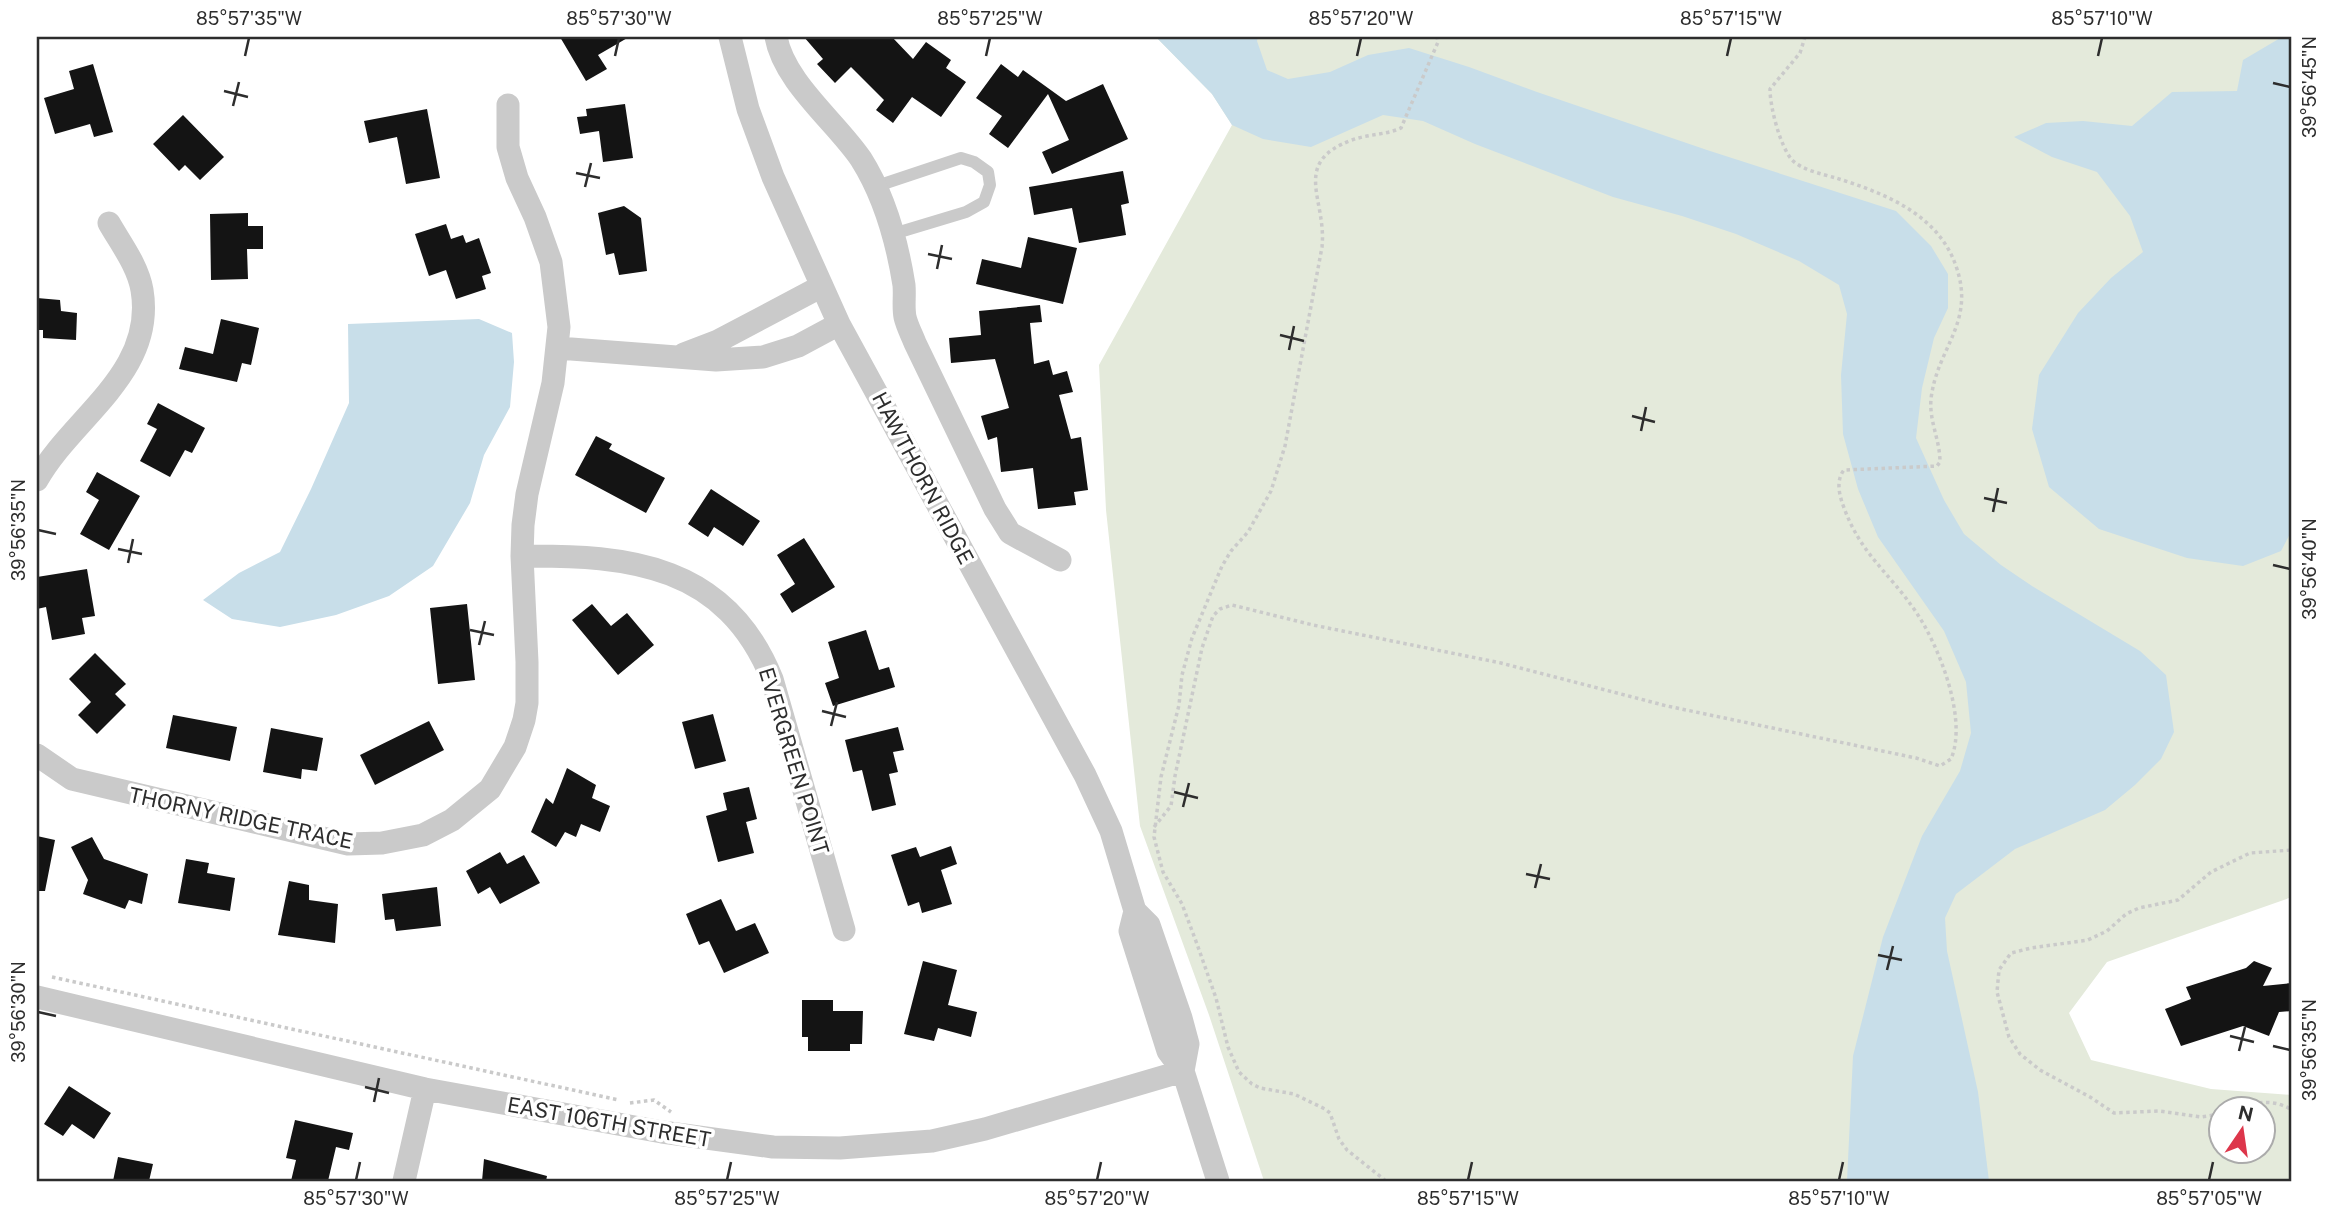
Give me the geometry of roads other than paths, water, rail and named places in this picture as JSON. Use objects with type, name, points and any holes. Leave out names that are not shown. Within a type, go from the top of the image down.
[{"type":"street","name":"HAWTHORN RIDGE","points":[[730,37],[748,109],[773,177],[839,324],[1085,775],[1111,831],[1135,911],[1130,931],[1167,1051],[1183,1071],[1218,1181]]},
{"type":"street","points":[[776,37],[799,84],[846,138],[877,186],[893,234],[904,287],[905,317],[977,474],[1010,533],[1060,560]]},
{"type":"street","name":"THORNY RIDGE TRACE","points":[[37,755],[72,779],[348,844],[382,843],[423,835],[452,820],[489,789],[515,747],[527,703],[522,556],[527,494],[553,383],[559,327],[551,262],[517,178],[508,148],[508,105]]},
{"type":"street","points":[[37,480],[57,448],[120,379],[136,344],[142,319],[142,290],[132,263],[109,223]]},
{"type":"street","points":[[677,357],[718,341],[822,286]]},
{"type":"street","points":[[558,348],[716,360],[763,358],[798,346],[839,324]]},
{"type":"street","name":"EVERGREEN POINT","points":[[522,556],[610,558],[650,566],[715,598],[743,625],[772,679],[845,930]]},
{"type":"street","name":"EAST 106TH STREET","points":[[37,997],[425,1089],[719,1141],[773,1147],[840,1148],[932,1140],[985,1129],[1183,1071]]},
{"type":"street","points":[[404,1181],[425,1089]]},
{"type":"lane","points":[[877,186],[942,162],[961,158],[974,162],[988,172],[990,186],[984,202],[966,212],[893,234]]},
{"type":"water","points":[[1156,37],[1258,37],[1267,70],[1288,79],[1330,72],[1368,55],[1409,48],[1707,150],[1896,211],[1931,246],[1948,274],[1948,308],[1934,338],[1922,388],[1916,438],[1944,500],[1964,534],[2001,565],[2140,651],[2166,675],[2174,732],[2161,759],[2105,810],[2015,849],[1956,894],[1945,918],[1947,951],[1978,1092],[1989,1181],[1847,1181],[1853,1056],[1883,937],[1922,836],[1960,771],[1971,733],[1966,682],[1944,631],[1878,537],[1858,489],[1843,434],[1841,375],[1847,314],[1839,285],[1799,261],[1736,234],[1613,197],[1423,121],[1383,115],[1311,147],[1263,139],[1232,125],[1212,94]]},
{"type":"water","points":[[2282,37],[2292,37],[2292,530],[2281,551],[2243,566],[2187,558],[2099,529],[2049,487],[2032,429],[2039,375],[2078,313],[2111,278],[2143,252],[2130,216],[2097,172],[2052,157],[2014,137],[2046,123],[2083,121],[2132,126],[2172,92],[2237,91],[2243,60]]},
{"type":"water","points":[[479,319],[512,333],[514,362],[510,407],[484,455],[470,503],[433,566],[389,596],[336,615],[280,627],[232,619],[203,600],[239,573],[280,552],[349,403],[348,324]]}]
